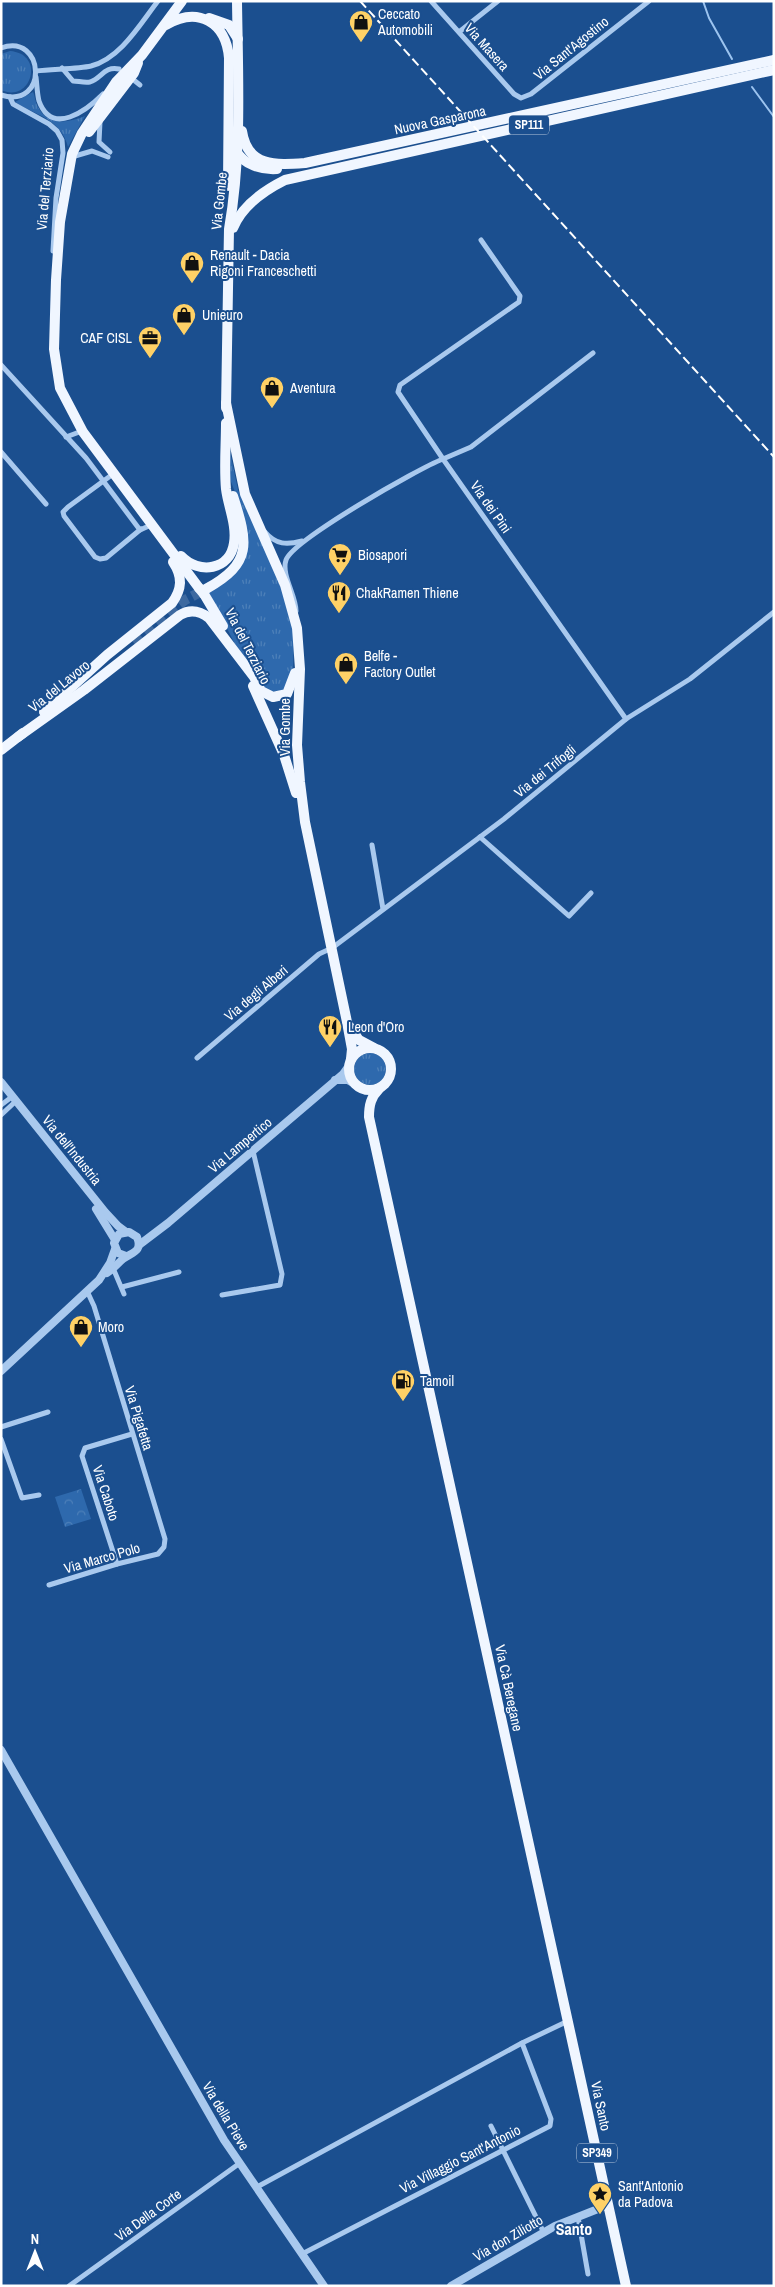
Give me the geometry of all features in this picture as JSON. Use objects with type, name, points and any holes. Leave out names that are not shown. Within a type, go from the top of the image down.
[{"type":"main road","name":"Via del Terziario","points":[[182,1],[142,55],[116,82],[82,133],[72,161],[60,222],[54,349],[57,378],[66,403],[82,430],[160,537],[203,590],[238,657],[284,755],[305,822]]},
{"type":"main road","name":"Via Gombe","points":[[226,469],[229,234],[237,153],[238,1]]},
{"type":"main road","points":[[165,26],[175,20],[203,16],[225,22],[234,30],[238,40]]},
{"type":"main road","points":[[192,17],[217,25],[226,38],[229,58],[229,234]]},
{"type":"main road","name":"Via del Terziario","points":[[72,161],[90,131],[134,73],[142,55]]},
{"type":"main road","name":"Nuova Gasparona","points":[[238,76],[242,132],[246,148],[258,158],[281,165],[305,163],[774,60]]},
{"type":"main road","name":"Nuova Gasparona","points":[[229,234],[244,209],[272,187],[285,180],[774,70]]},
{"type":"main road","points":[[229,122],[237,153]]},
{"type":"main road","name":"SP111","points":[[237,153],[250,164],[271,169],[282,169],[305,163]]},
{"type":"main road","name":"Via Gombe","points":[[226,403],[238,471],[251,511],[285,585],[297,628],[300,669],[297,745],[305,822],[347,1022],[352,1049],[350,1063]]},
{"type":"main road","points":[[160,537],[192,566],[209,568],[226,558],[231,552],[234,540],[226,488],[226,469]]},
{"type":"main road","points":[[203,590],[230,574],[240,559],[243,549],[241,523],[226,469]]},
{"type":"main road","points":[[18,737],[72,685],[163,611],[176,598],[181,587],[180,574],[160,537]]},
{"type":"main road","points":[[18,737],[84,690],[184,612],[196,612],[210,618],[261,691],[273,697],[282,696],[291,688],[295,673],[297,628]]},
{"type":"main road","name":"Via del Lavoro","points":[[1,750],[133,642]]},
{"type":"main road","points":[[347,1022],[359,1040],[387,1057],[391,1068],[388,1080],[373,1095],[370,1103],[369,1117]]},
{"type":"main road","points":[[369,1117],[361,1092],[355,1085],[350,1063],[360,1050],[366,1048],[378,1050]]},
{"type":"main road","points":[[355,1085],[368,1091],[379,1089]]},
{"type":"main road","name":"Via Cà Beregane","points":[[369,1117],[568,2020]]},
{"type":"main road","name":"Via Santo","points":[[568,2020],[626,2286]]},
{"type":"street","points":[[36,74],[62,68],[91,66],[106,59],[120,48],[158,1]]},
{"type":"street","name":"Via Masera","points":[[431,1],[514,94],[521,98],[531,94]]},
{"type":"street","points":[[459,32],[498,1]]},
{"type":"street","name":"Via Sant'Agostino","points":[[531,94],[649,1]]},
{"type":"street","points":[[1,48],[12,46],[25,51],[35,63],[36,74],[29,90],[24,94],[5,97]]},
{"type":"street","points":[[62,68],[73,81],[84,82],[91,82],[107,69],[119,69]]},
{"type":"street","name":"Via del Terziario","points":[[36,74],[38,96],[42,108],[50,115],[60,118],[74,117],[85,111],[116,82]]},
{"type":"street","name":"Via del Terziario","points":[[5,97],[57,131],[64,145],[54,214],[53,258],[56,280]]},
{"type":"street","points":[[72,161],[92,151],[109,155],[99,142],[98,130],[103,115]]},
{"type":"street","name":"Via dei Pini","points":[[481,240],[520,296],[520,302],[400,385],[398,392],[626,719]]},
{"type":"street","points":[[297,628],[296,600],[287,575],[286,560],[305,540],[384,489],[426,466],[472,447],[593,353]]},
{"type":"street","points":[[1,365],[66,437],[141,530]]},
{"type":"street","points":[[66,437],[82,430]]},
{"type":"street","points":[[1,452],[46,504]]},
{"type":"street","points":[[113,474],[68,507],[63,512],[64,516],[95,557],[100,559],[106,558],[141,530],[151,525]]},
{"type":"street","points":[[251,511],[271,539],[284,544],[305,540]]},
{"type":"street","name":"Via dei Trifogli","points":[[332,948],[480,837],[626,719],[690,679],[774,612]]},
{"type":"street","points":[[480,837],[570,916],[591,893]]},
{"type":"street","points":[[372,845],[383,908]]},
{"type":"street","name":"Via degli Alberi","points":[[197,1058],[319,954],[332,948]]},
{"type":"street","name":"Via Lampertico","points":[[1,1371],[104,1274],[126,1256],[134,1254],[139,1245],[161,1229],[335,1080],[350,1063]]},
{"type":"street","points":[[335,1080],[348,1080],[355,1085]]},
{"type":"street","name":"Via dell'Industria","points":[[1,1082],[12,1100],[102,1216],[115,1240]]},
{"type":"street","name":"Via dell'Industria","points":[[1,1090],[12,1100],[105,1212],[126,1232]]},
{"type":"street","points":[[1,1105],[12,1100]]},
{"type":"street","points":[[1,1115],[12,1100]]},
{"type":"street","points":[[222,1295],[280,1285],[282,1282],[278,1256],[252,1151]]},
{"type":"street","name":"Via Lampertico","points":[[126,1232],[142,1235],[161,1229]]},
{"type":"street","points":[[115,1240],[119,1234],[126,1232]]},
{"type":"street","points":[[134,1234],[139,1245]]},
{"type":"street","name":"Via Lampertico","points":[[104,1274],[115,1249],[115,1240]]},
{"type":"street","points":[[115,1249],[121,1255],[126,1256]]},
{"type":"street","points":[[113,1268],[124,1294]]},
{"type":"street","points":[[122,1287],[179,1272]]},
{"type":"street","name":"Via Pigafetta","points":[[87,1290],[94,1306],[164,1539],[164,1547],[161,1552]]},
{"type":"street","points":[[1,1427],[48,1412]]},
{"type":"street","name":"Via Caboto","points":[[117,1564],[82,1452],[85,1448],[132,1434]]},
{"type":"street","points":[[1,1439],[22,1498],[39,1495]]},
{"type":"street","name":"Via Marco Polo","points":[[49,1585],[161,1552]]},
{"type":"street","name":"Via della Pieve","points":[[1,1750],[219,2132],[257,2187]]},
{"type":"street","points":[[324,2286],[257,2187],[568,2020]]},
{"type":"street","name":"Via Villaggio Sant'Antonio","points":[[302,2254],[550,2126],[551,2119],[522,2043]]},
{"type":"street","points":[[491,2126],[544,2233]]},
{"type":"street","name":"Via Della Corte","points":[[69,2286],[240,2163]]},
{"type":"street","name":"Via don Ziliotto","points":[[451,2286],[555,2226],[608,2205]]},
{"type":"street","points":[[578,2217],[588,2274]]},
{"type":"green space","points":[[10,51],[21,54],[28,60],[31,68],[27,85],[20,90],[11,92],[1,90],[1,54]]},
{"type":"green space","points":[[33,92],[42,113],[53,120],[65,121],[85,116],[68,147],[65,138],[54,124],[15,102]]},
{"type":"green space","points":[[230,452],[238,490],[281,582],[294,634],[293,669],[287,688],[281,692],[267,691],[238,650],[208,591],[240,566],[240,505],[228,474]]},
{"type":"green space","points":[[370,1053],[381,1058],[386,1069],[381,1080],[370,1085],[359,1080],[354,1069],[359,1058]]},
{"type":"green space","points":[[81,1489],[91,1519],[65,1527],[55,1497]]},
{"type":"waterway","points":[[703,1],[709,18],[732,59]]},
{"type":"waterway","points":[[752,87],[774,117]]},
{"type":"tunnel","points":[[133,642],[185,600],[206,589]]},
{"type":"railway","points":[[360,1],[774,457]]},
{"type":"place","name":"Ceccato Automobili","points":[[361,43]]},
{"type":"place","name":"Renault - Dacia Rigoni Franceschetti","points":[[192,284]]},
{"type":"place","name":"Unieuro","points":[[184,336]]},
{"type":"place","name":"CAF CISL","points":[[150,359]]},
{"type":"place","name":"Aventura","points":[[272,409]]},
{"type":"place","name":"Biosapori","points":[[340,576]]},
{"type":"place","name":"ChakRamen Thiene","points":[[339,614]]},
{"type":"place","name":"Belfe - Factory Outlet","points":[[346,685]]},
{"type":"place","name":"Leon d'Oro","points":[[330,1048]]},
{"type":"place","name":"Moro","points":[[81,1348]]},
{"type":"place","name":"Tamoil","points":[[403,1402]]},
{"type":"place","name":"Sant'Antonio da Padova","points":[[600,2215]]},
{"type":"district","name":"Santo","points":[[574,2229]]}]
